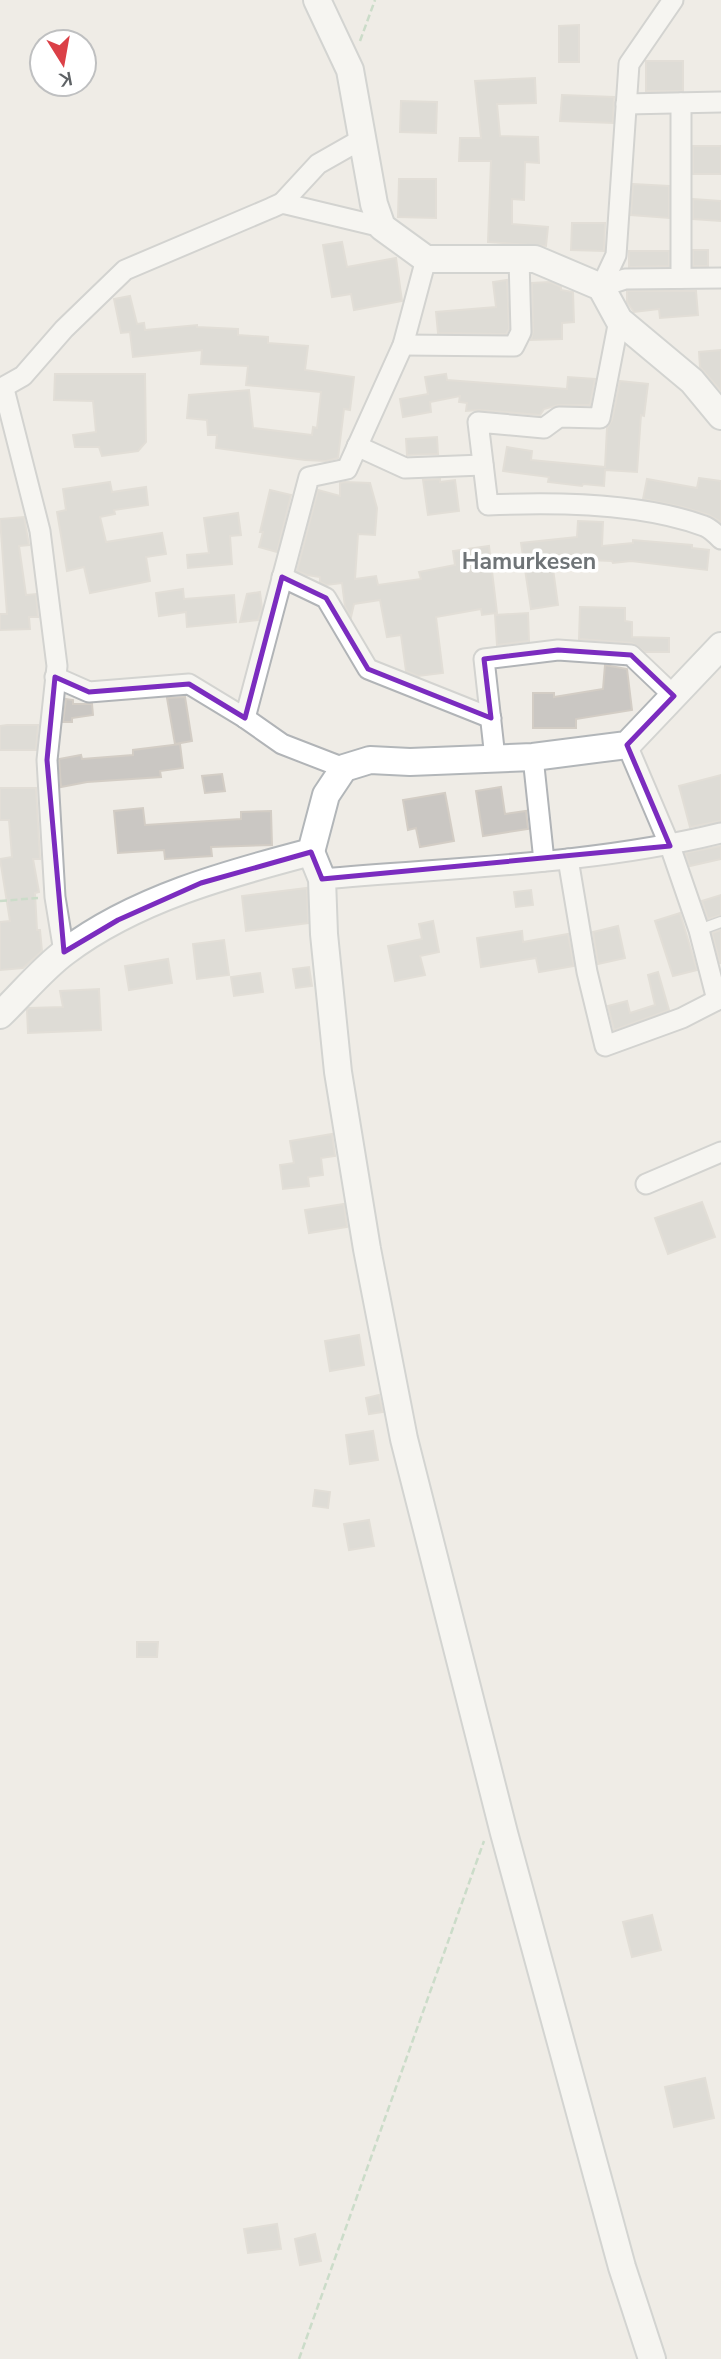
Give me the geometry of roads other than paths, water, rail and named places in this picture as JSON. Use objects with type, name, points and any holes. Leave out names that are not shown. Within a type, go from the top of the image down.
[{"type":"street","points":[[317,0],[350,70],[374,204],[382,227]]},
{"type":"street","points":[[601,286],[616,255],[629,64],[673,0]]},
{"type":"street","points":[[626,104],[721,102]]},
{"type":"street","points":[[681,103],[681,278]]},
{"type":"street","points":[[64,952],[55,897],[47,760],[57,666],[40,531],[2,389],[23,376],[64,329],[125,270],[282,203],[318,164],[362,139]]},
{"type":"street","points":[[282,203],[382,227],[426,259],[536,259],[601,286],[625,279],[721,278]]},
{"type":"street","points":[[245,718],[309,477],[347,469],[403,345],[426,259]]},
{"type":"street","points":[[403,345],[514,346],[520,332],[519,259]]},
{"type":"street","points":[[601,286],[619,320],[692,381],[721,416]]},
{"type":"street","points":[[619,320],[600,418],[559,417],[544,428],[478,422],[488,505],[542,503],[642,511],[706,526],[721,538]]},
{"type":"street","points":[[357,446],[405,468],[483,466]]},
{"type":"street","points":[[282,577],[326,598],[368,669],[491,718]]},
{"type":"street","points":[[55,677],[89,692],[189,684],[282,744],[344,768],[370,760],[410,762],[533,757],[627,745],[721,646]]},
{"type":"street","points":[[495,758],[484,659],[558,650],[631,656],[674,696]]},
{"type":"street","points":[[568,859],[587,972],[605,1046],[682,1018],[719,999],[670,846],[627,745]]},
{"type":"street","points":[[533,757],[544,861]]},
{"type":"street","points":[[344,768],[326,795],[311,852],[322,879],[324,934],[338,1073],[367,1249],[404,1439],[497,1805],[618,2254],[652,2359]]},
{"type":"street","points":[[322,879],[568,859],[670,846],[721,833]]},
{"type":"street","points":[[0,1015],[64,952],[118,920],[201,883],[311,852]]},
{"type":"street","points":[[646,1184],[721,1152]]},
{"type":"lane","points":[[699,930],[721,922]]},
{"type":"district","name":"Hamurkesen","points":[[529,561]]}]
